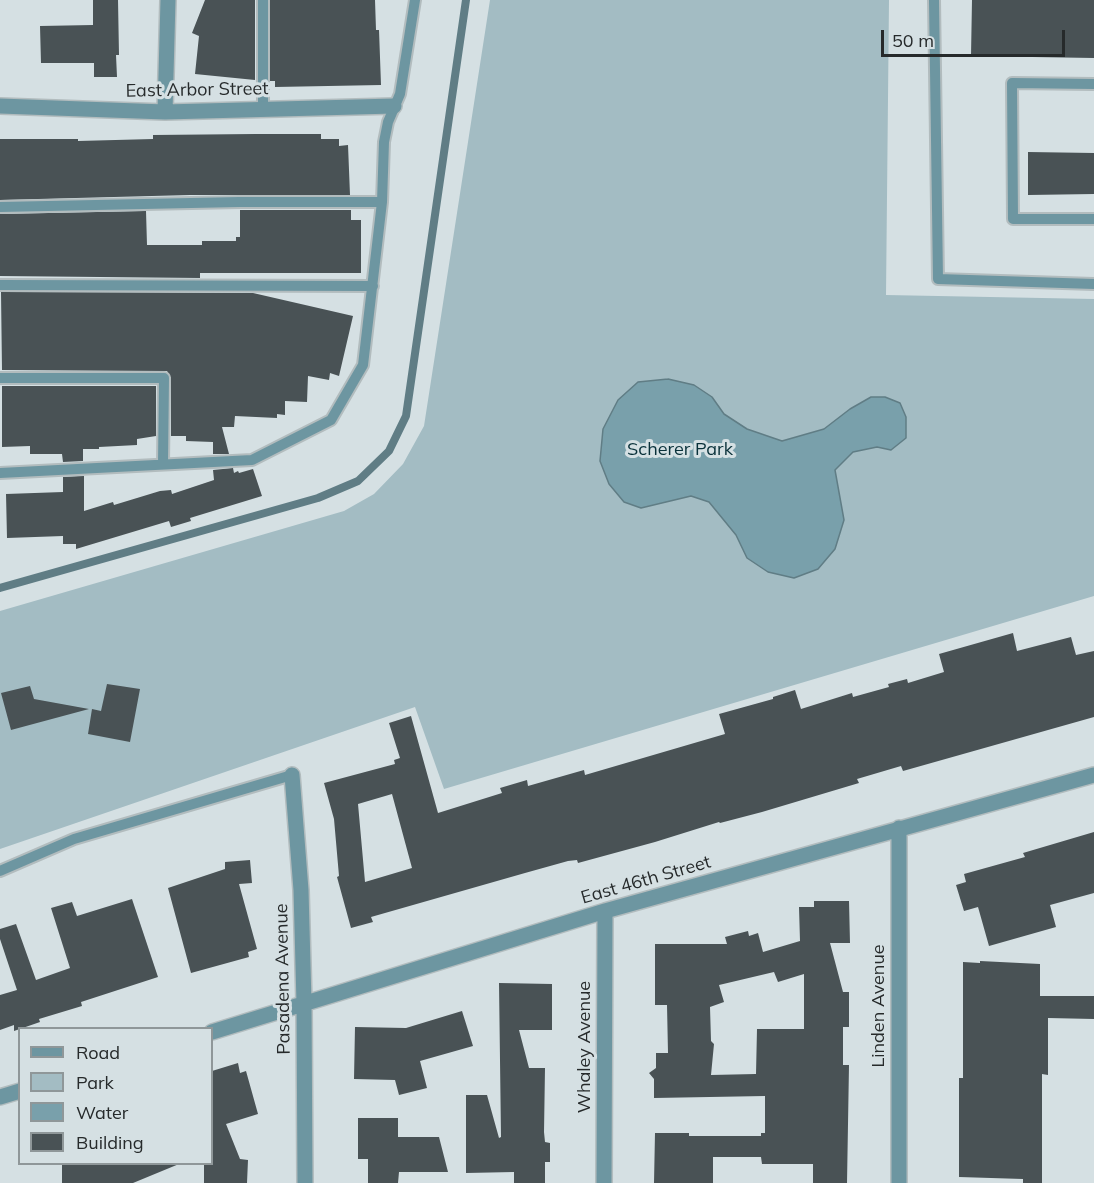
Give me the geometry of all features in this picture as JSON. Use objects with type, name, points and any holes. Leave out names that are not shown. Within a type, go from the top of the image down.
[{"type":"street","points":[[165,112],[168,0]]},
{"type":"street","name":"East Arbor Street","points":[[0,106],[165,112],[394,106]]},
{"type":"street","name":"Pasadena Avenue","points":[[292,775],[301,890],[305,1183]]},
{"type":"street","name":"East 46th Street","points":[[213,1032],[605,911],[1094,775]]},
{"type":"street","name":"Linden Avenue","points":[[899,828],[899,1183]]},
{"type":"street","name":"Whaley Avenue","points":[[604,1183],[605,911]]},
{"type":"street","points":[[0,1097],[18,1092]]},
{"type":"lane","points":[[263,0],[263,109]]},
{"type":"lane","points":[[0,473],[252,460],[332,420],[363,366],[382,202],[384,142],[388,122],[400,94],[415,0]]},
{"type":"lane","points":[[933,0],[938,279],[1094,284]]},
{"type":"lane","points":[[1094,84],[1012,83],[1012,219],[1094,219]]},
{"type":"lane","points":[[0,207],[227,202],[382,202]]},
{"type":"lane","points":[[0,285],[373,286]]},
{"type":"lane","points":[[0,378],[164,378],[163,464]]},
{"type":"lane","points":[[0,871],[74,839],[292,775]]},
{"type":"green space","name":"Scherer Park","points":[[490,0],[889,0],[886,295],[1094,299],[1094,596],[444,789],[415,707],[0,849],[0,611],[344,511],[374,494],[403,464],[424,426]]},
{"type":"water","points":[[668,379],[694,385],[712,397],[724,414],[747,429],[782,441],[824,429],[850,409],[871,397],[885,397],[900,403],[906,417],[906,438],[891,450],[877,447],[853,452],[835,470],[844,520],[835,549],[818,569],[794,578],[768,572],[747,558],[736,535],[709,502],[691,496],[641,508],[624,502],[609,484],[600,461],[603,429],[618,400],[638,382]]},
{"type":"building","points":[[93,0],[118,0],[117,77],[94,77],[94,63],[41,63],[40,26],[93,25]]},
{"type":"building","points":[[205,0],[255,0],[255,80],[195,74],[199,36],[192,33]]},
{"type":"building","points":[[270,0],[375,0],[376,30],[379,30],[381,85],[275,87],[275,81],[270,81]]},
{"type":"building","points":[[972,0],[1094,0],[1094,58],[971,56]]},
{"type":"building","points":[[321,134],[321,139],[339,139],[339,146],[348,145],[350,195],[190,195],[0,200],[0,139],[78,139],[78,141],[153,139],[153,135]]},
{"type":"building","points":[[1028,152],[1094,153],[1094,194],[1028,195]]},
{"type":"building","points":[[240,210],[351,210],[351,220],[361,220],[361,273],[200,273],[200,278],[0,276],[0,214],[146,211],[147,245],[202,245],[202,241],[236,241],[236,237],[240,237]]},
{"type":"building","points":[[1,292],[253,293],[353,316],[339,376],[330,373],[329,380],[308,376],[307,402],[285,401],[285,415],[277,414],[277,418],[235,416],[234,427],[222,427],[229,454],[213,454],[213,442],[186,441],[186,436],[171,436],[171,378],[167,371],[2,370]]},
{"type":"building","points":[[2,386],[156,386],[156,436],[137,439],[137,445],[83,449],[83,461],[63,462],[62,454],[30,454],[30,446],[2,447]]},
{"type":"building","points":[[233,468],[234,473],[253,469],[262,496],[190,518],[191,521],[171,527],[169,521],[76,549],[76,544],[63,544],[63,536],[7,538],[6,494],[63,492],[63,477],[84,476],[84,511],[113,502],[114,505],[160,491],[171,490],[172,494],[214,480],[213,470]]},
{"type":"building","points":[[1013,633],[1017,651],[1071,637],[1076,655],[1094,651],[1094,717],[903,771],[901,766],[857,779],[859,783],[762,812],[719,822],[578,863],[577,860],[568,861],[371,917],[373,922],[351,928],[337,877],[339,876],[334,819],[324,783],[395,764],[394,760],[400,758],[389,723],[411,716],[438,813],[502,793],[500,788],[527,780],[528,786],[584,770],[585,775],[725,734],[719,714],[773,699],[773,697],[795,690],[801,709],[852,693],[853,697],[889,687],[888,684],[907,679],[908,683],[944,672],[939,654]],"holes":[[[392,794],[412,868],[365,882],[358,804]]]},
{"type":"building","points":[[107,684],[140,689],[130,742],[88,734],[92,709],[101,711]]},
{"type":"building","points":[[30,686],[34,699],[89,709],[11,730],[1,693]]},
{"type":"building","points":[[1094,832],[1094,893],[1050,905],[1056,927],[989,946],[978,907],[964,911],[956,885],[966,882],[964,874],[1025,857],[1023,853]]},
{"type":"building","points":[[250,860],[252,883],[239,884],[257,949],[248,952],[249,957],[191,973],[168,888],[225,869],[225,862]]},
{"type":"building","points":[[132,899],[158,977],[81,1002],[82,1006],[39,1019],[40,1022],[18,1027],[18,1030],[14,1031],[14,1025],[0,1030],[0,995],[17,990],[0,939],[0,929],[16,924],[36,980],[70,968],[51,908],[72,902],[77,916]]},
{"type":"building","points":[[814,901],[849,901],[850,943],[830,943],[843,992],[849,992],[849,1027],[843,1027],[843,1065],[849,1065],[847,1183],[813,1183],[813,1164],[762,1164],[761,1157],[713,1157],[713,1183],[654,1183],[655,1133],[689,1133],[689,1136],[761,1136],[761,1133],[765,1133],[765,1096],[654,1098],[654,1079],[649,1073],[656,1068],[656,1053],[668,1053],[667,1005],[655,1005],[655,944],[727,944],[725,937],[748,931],[749,936],[758,933],[763,952],[800,941],[799,907],[814,907]],"holes":[[[774,972],[778,982],[804,974],[804,1029],[757,1029],[756,1074],[711,1075],[714,1044],[711,1041],[710,1007],[724,1002],[719,985]]]},
{"type":"building","points":[[980,961],[1040,964],[1040,996],[1094,996],[1094,1019],[1048,1018],[1048,1075],[1042,1074],[1042,1183],[1023,1183],[1023,1179],[959,1177],[959,1078],[963,1078],[963,962],[980,963]]},
{"type":"building","points":[[499,983],[552,984],[552,1030],[519,1030],[529,1068],[545,1068],[544,1132],[545,1142],[550,1143],[550,1162],[545,1162],[545,1183],[514,1183],[514,1172],[466,1173],[466,1095],[487,1095],[499,1138],[501,1137]]},
{"type":"building","points":[[462,1011],[473,1046],[420,1061],[427,1088],[399,1095],[395,1080],[354,1079],[355,1027],[406,1028]]},
{"type":"building","points":[[238,1063],[240,1073],[246,1071],[258,1114],[226,1124],[240,1159],[248,1160],[247,1183],[204,1183],[204,1165],[213,1165],[213,1071]]},
{"type":"building","points":[[358,1118],[398,1118],[398,1137],[439,1137],[448,1172],[399,1172],[398,1183],[368,1183],[368,1159],[358,1159]]},
{"type":"building","points":[[62,1165],[177,1165],[133,1183],[62,1183]]},
{"type":"waterway","points":[[0,588],[318,498],[358,481],[389,451],[406,416],[466,0]]}]
